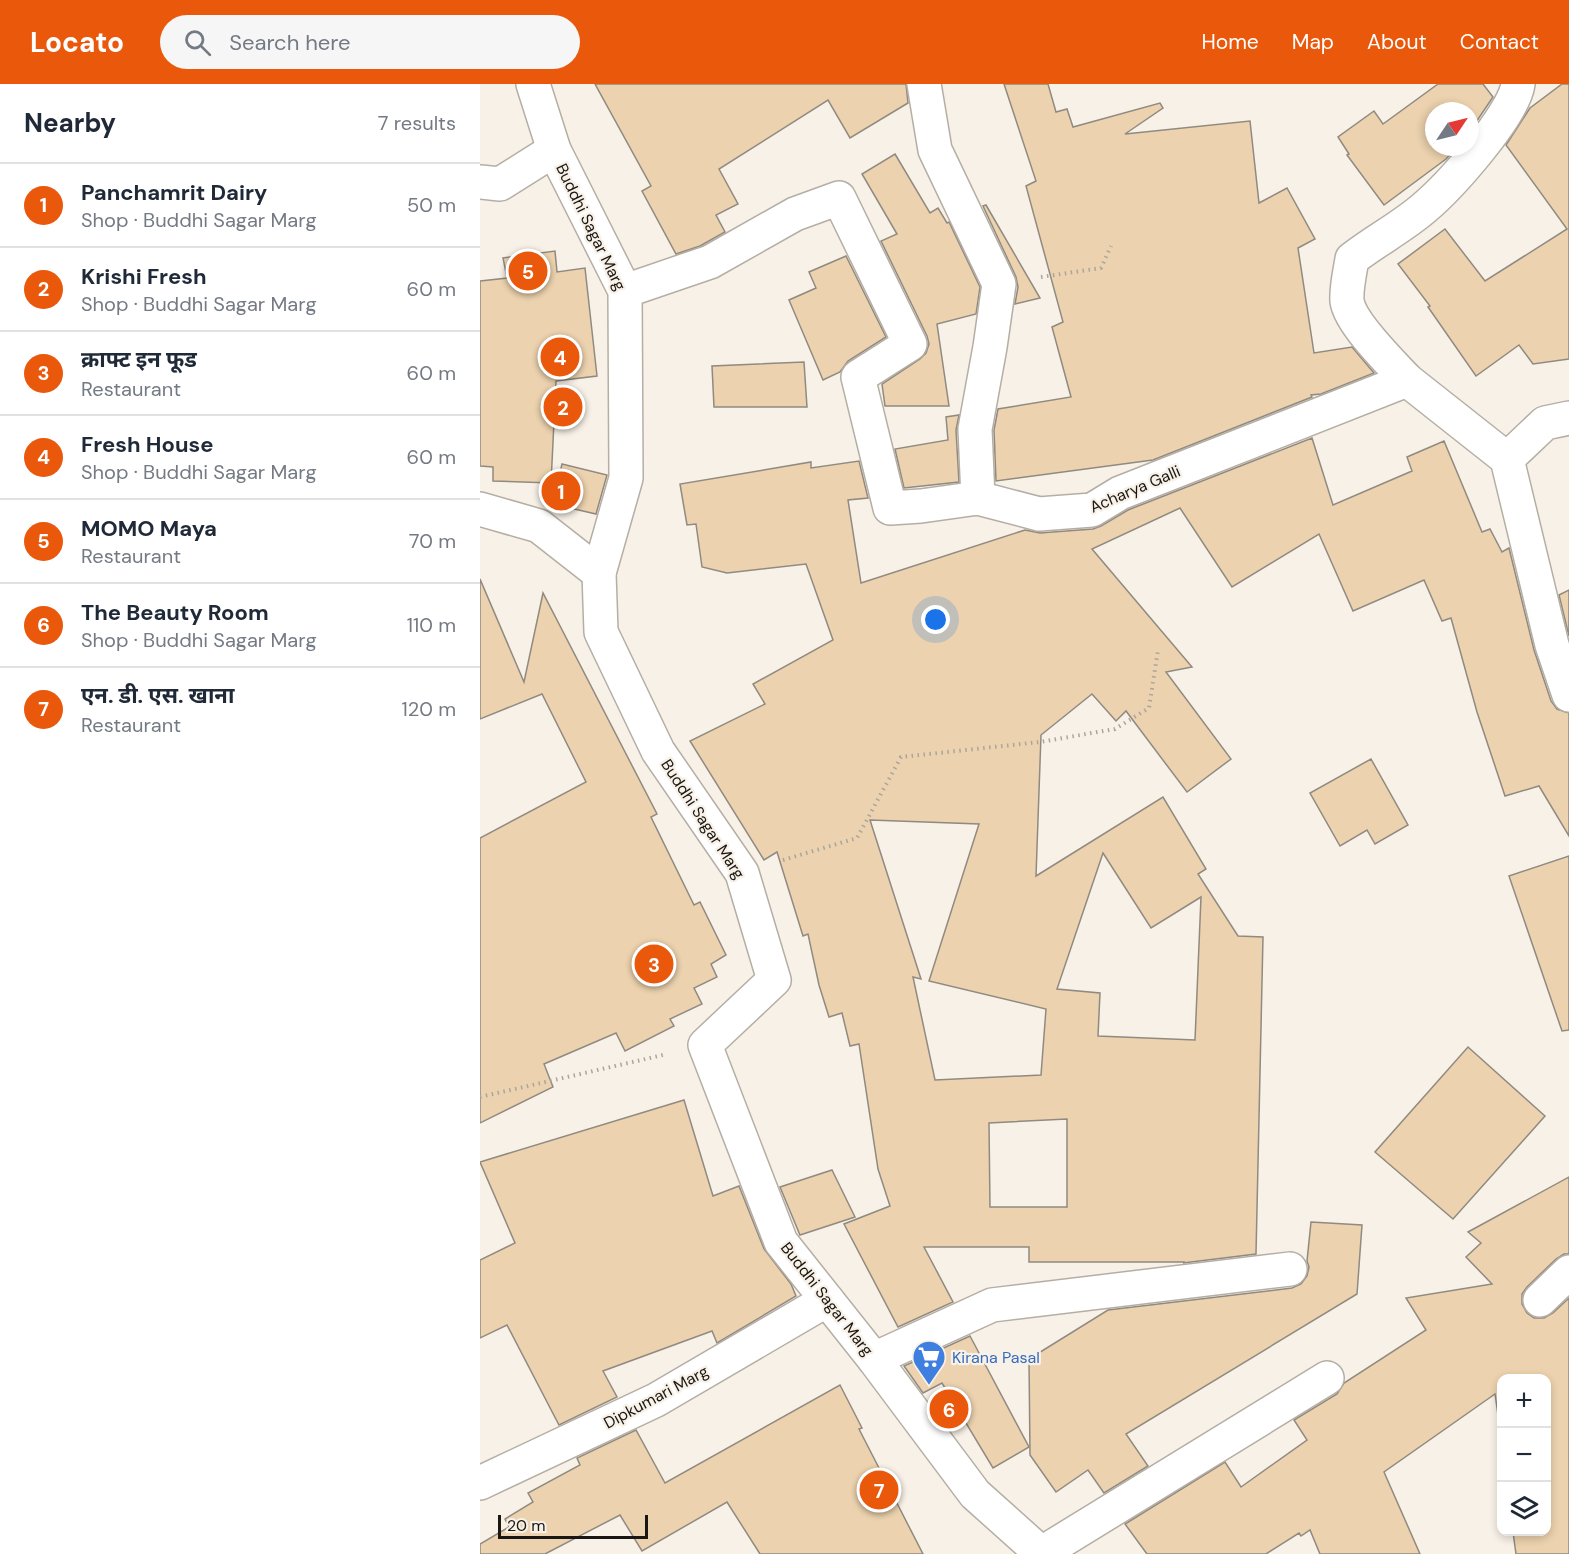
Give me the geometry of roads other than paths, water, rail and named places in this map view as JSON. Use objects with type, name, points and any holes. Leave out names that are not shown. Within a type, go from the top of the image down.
[{"type":"street","name":"Buddhi Sagar Marg","points":[[533,84],[554,150],[625,291],[626,478],[599,573],[601,632],[658,751],[742,873],[774,980],[705,1045],[781,1242],[874,1359],[975,1494],[1042,1554]]},
{"type":"street","points":[[924,84],[935,150],[999,284],[975,429],[978,498]]},
{"type":"street","points":[[1518,84],[1513,101],[1487,140],[1424,208],[1352,259],[1347,300],[1350,310],[1367,335],[1407,380],[1507,459],[1552,645],[1569,695]]},
{"type":"street","points":[[480,182],[500,184],[554,150]]},
{"type":"street","name":"Acharya Galli","points":[[625,291],[710,262],[795,214],[839,198],[910,344],[858,377],[890,508],[978,498],[1038,514],[1092,510],[1120,492],[1407,380]]},
{"type":"street","points":[[1507,459],[1545,423],[1569,418]]},
{"type":"street","points":[[480,509],[539,526],[599,573]]},
{"type":"street","points":[[874,1359],[992,1305],[1290,1269]]},
{"type":"street","points":[[1540,1300],[1569,1272]]},
{"type":"street","name":"Dipkumari Marg","points":[[480,1484],[656,1400],[827,1300]]},
{"type":"street","points":[[1042,1554],[1327,1378]]},
{"type":"place","name":"MOMO Maya","points":[[528,271]]},
{"type":"place","name":"Fresh House","points":[[560,357]]},
{"type":"place","name":"Krishi Fresh","points":[[563,407]]},
{"type":"place","name":"Panchamrit Dairy","points":[[561,491]]},
{"type":"place","name":"क्राफ्ट इन फूड","points":[[654,964]]},
{"type":"place","name":"Kirana Pasal","points":[[929,1386]]},
{"type":"place","name":"The Beauty Room","points":[[949,1409]]},
{"type":"place","name":"एन. डी. एस. खाना","points":[[879,1490]]}]
